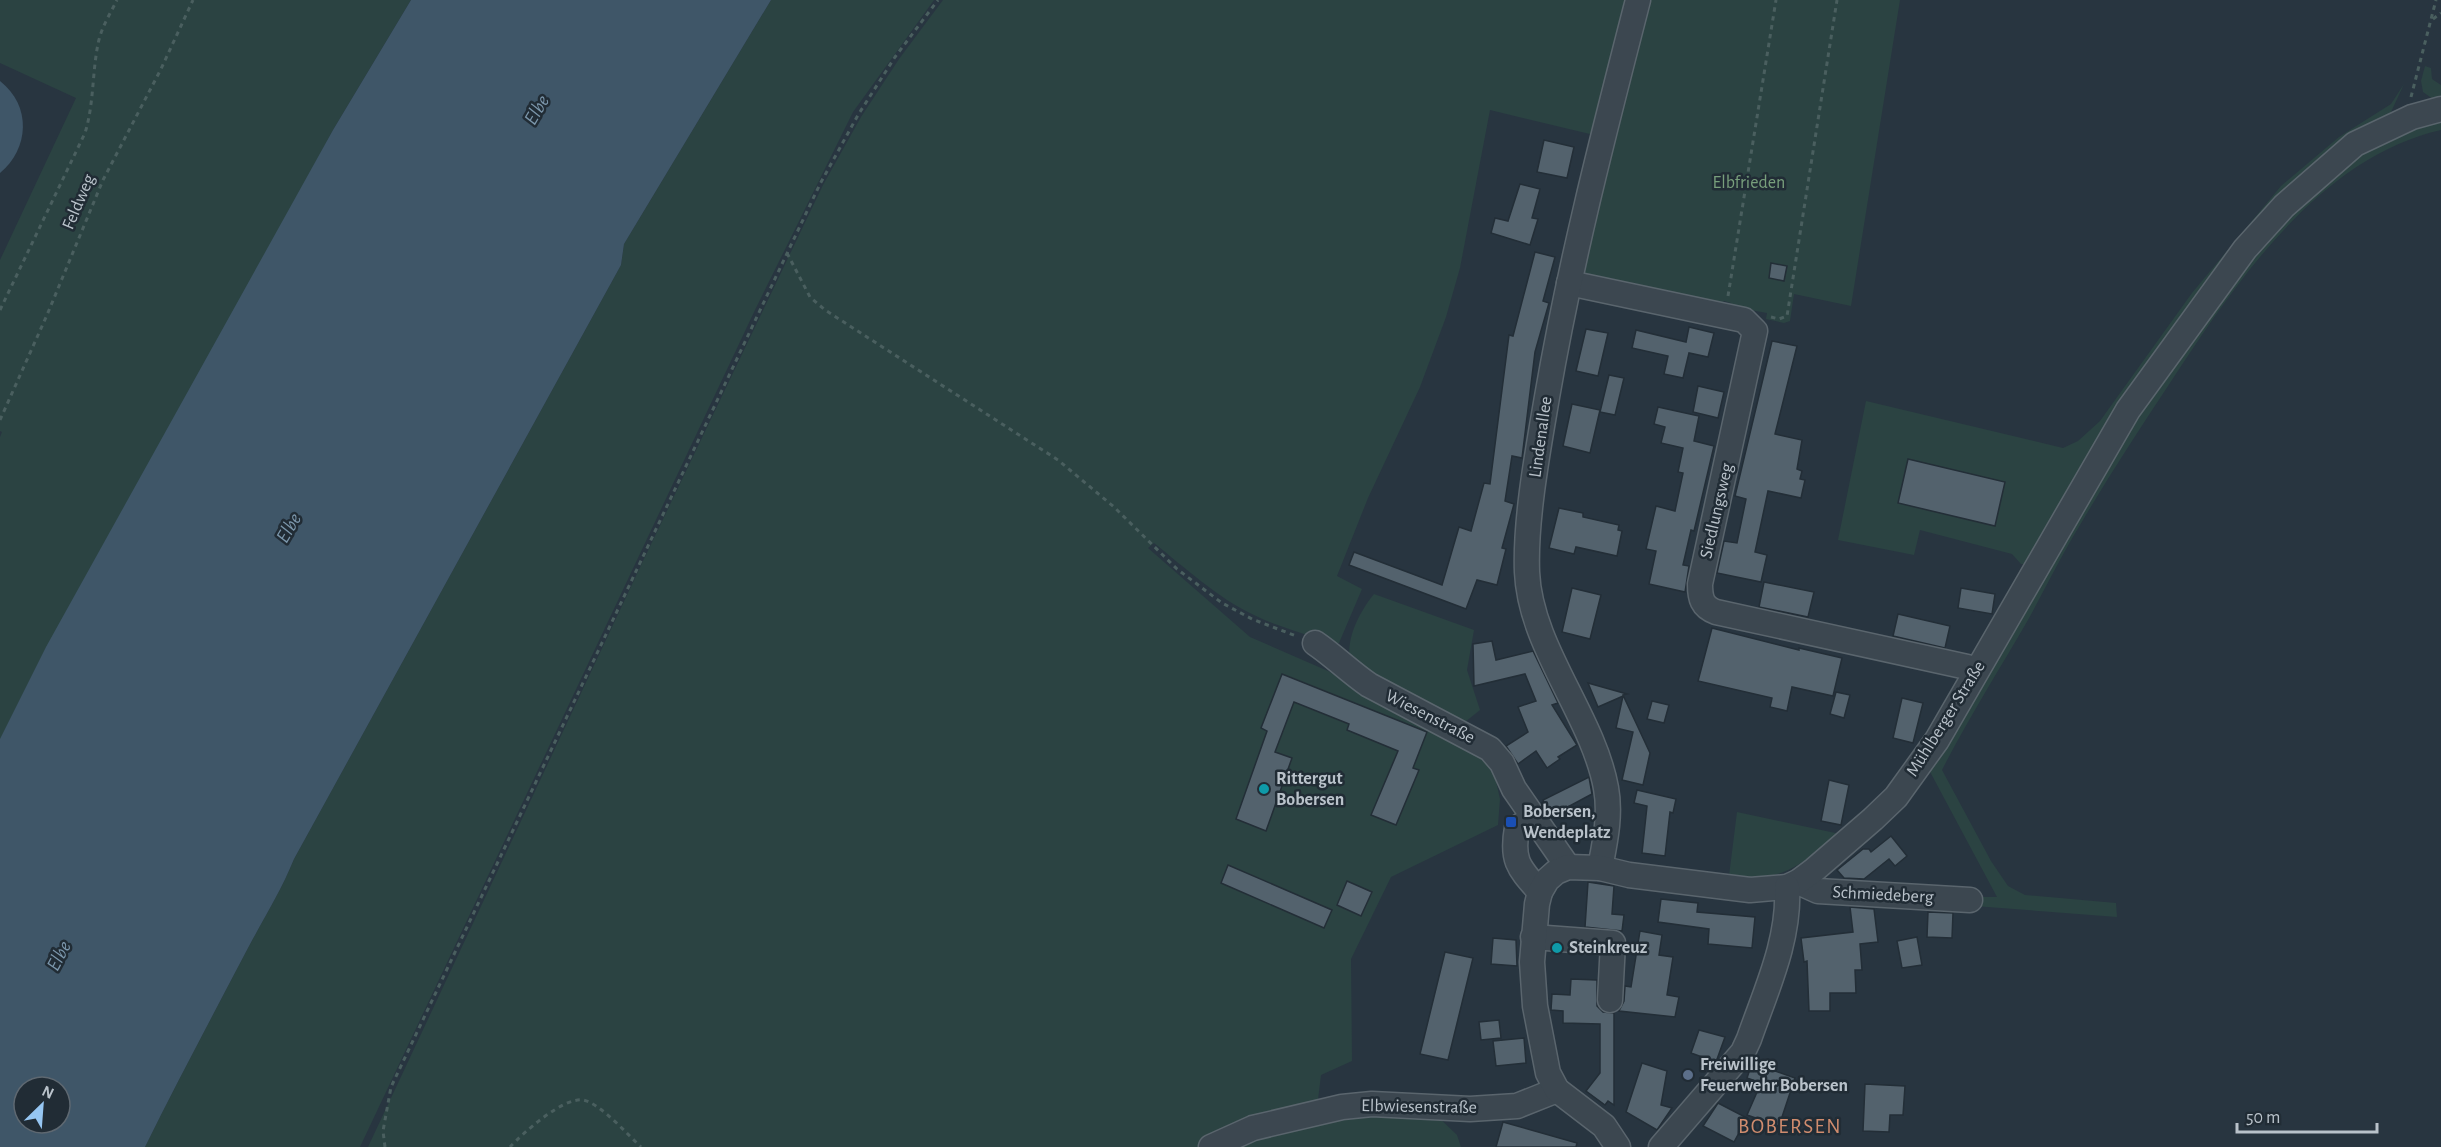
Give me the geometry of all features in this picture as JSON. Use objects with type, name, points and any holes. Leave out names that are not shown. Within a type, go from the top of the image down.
[{"type":"street","name":"Lindenallee","points":[[1600,868],[1608,828],[1606,788],[1588,735],[1539,624],[1529,592],[1527,572],[1529,531],[1542,427],[1569,283],[1581,223],[1638,0]]},
{"type":"street","name":"Mühlberger Straße","points":[[1792,884],[1874,819],[1896,797],[1937,740],[2092,471],[2156,369],[2245,249],[2284,206],[2355,144],[2412,117],[2441,109]]},
{"type":"street","points":[[1569,283],[1744,320],[1750,324]]},
{"type":"street","name":"Siedlungsweg","points":[[1750,324],[1755,331],[1754,342],[1700,584],[1703,604],[1716,612],[1968,667],[1976,672]]},
{"type":"street","name":"Wiesenstraße","points":[[1315,643],[1369,685],[1490,749],[1502,763],[1514,789],[1562,869]]},
{"type":"street","points":[[1533,818],[1517,828],[1514,847],[1516,864],[1540,892]]},
{"type":"street","points":[[1618,1147],[1604,1126],[1557,1090],[1548,1073],[1535,1006],[1532,963],[1533,937],[1540,892],[1562,869],[1600,868],[1629,875],[1750,890],[1792,884],[1781,949],[1743,1052],[1661,1147]]},
{"type":"street","name":"Schmiedeberg","points":[[1792,884],[1818,891],[1970,900]]},
{"type":"street","points":[[1533,937],[1613,943],[1610,1000]]},
{"type":"street","name":"Elbwiesenstraße","points":[[1211,1147],[1253,1128],[1342,1107],[1372,1104],[1470,1108],[1517,1106],[1557,1090]]},
{"type":"path","points":[[0,310],[85,133],[91,114],[101,32],[117,0]]},
{"type":"path","name":"Feldweg","points":[[0,420],[103,180],[193,0]]},
{"type":"path","points":[[385,1147],[383,1131],[392,1087],[787,253],[858,115],[895,57],[938,0]]},
{"type":"path","points":[[1724,316],[1776,0]]},
{"type":"path","points":[[1750,324],[1766,316],[1779,319],[1787,316],[1837,0]]},
{"type":"path","points":[[2412,117],[2409,104],[2413,84],[2433,19],[2436,0]]},
{"type":"path","points":[[2433,19],[2441,14]]},
{"type":"path","points":[[787,253],[810,297],[825,310],[1058,460],[1114,507],[1177,569],[1222,603],[1252,619],[1315,643]]},
{"type":"path","points":[[510,1147],[527,1129],[551,1113],[574,1101],[583,1100],[593,1105],[641,1147]]},
{"type":"green space","points":[[0,0],[411,0],[333,130],[0,757],[0,437],[2,432],[0,431],[0,260],[76,98],[0,63]]},
{"type":"green space","points":[[771,0],[934,0],[853,112],[755,310],[360,1147],[145,1147],[294,859],[621,265],[624,244]]},
{"type":"green space","points":[[943,0],[1632,0],[1594,135],[1490,110],[1460,268],[1446,317],[1420,387],[1368,498],[1337,576],[1362,589],[1339,643],[1331,646],[1254,615],[1215,592],[1154,543],[1148,548],[1250,637],[1328,671],[1447,739],[1478,752],[1494,772],[1500,799],[1498,825],[1391,877],[1351,959],[1352,1061],[1321,1075],[1317,1108],[1203,1147],[368,1147],[643,561],[823,185],[861,117],[899,59]]},
{"type":"green space","name":"Elbfrieden","points":[[1645,0],[1900,0],[1851,306],[1794,294],[1790,321],[1784,323],[1766,319],[1767,313],[1733,307],[1731,303],[1724,301],[1720,304],[1611,278],[1609,285],[1587,281],[1580,272]]},
{"type":"green space","points":[[2425,66],[2431,68],[2432,79],[2441,85],[2441,99],[2433,99],[2423,92],[2421,81]]},
{"type":"green space","points":[[2404,84],[2391,112],[2322,158],[2030,564],[2021,564],[2012,554],[1920,530],[1914,555],[1838,540],[1866,401],[2063,448],[2078,441],[2100,421],[2192,293],[2281,186],[2339,137],[2391,104]]},
{"type":"green space","points":[[2441,118],[2441,130],[2397,145],[2356,167],[2318,196],[2284,230],[2222,306],[2102,489],[1942,770],[1991,861],[2008,886],[2025,895],[2116,903],[2117,917],[1974,906],[1974,897],[1997,897],[1928,768],[2107,459],[2274,229],[2367,148]]},
{"type":"green space","points":[[1374,594],[1474,630],[1467,670],[1480,710],[1460,726],[1414,704],[1350,659],[1350,642],[1355,625]]},
{"type":"green space","points":[[1737,812],[1840,834],[1804,861],[1784,872],[1762,877],[1729,876]]},
{"type":"green space","points":[[1434,1113],[1457,1135],[1461,1147],[1233,1147],[1261,1133],[1344,1114]]},
{"type":"water","name":"Elbe","points":[[411,0],[771,0],[624,244],[621,265],[294,859],[145,1147],[0,1147],[0,739],[46,647],[333,130]]},
{"type":"water","points":[[0,81],[18,103],[23,127],[17,152],[0,173]]},
{"type":"building","points":[[1544,140],[1574,147],[1567,178],[1537,172]]},
{"type":"building","points":[[1520,184],[1540,189],[1532,218],[1538,219],[1530,245],[1491,233],[1495,218],[1508,221]]},
{"type":"building","points":[[1535,252],[1555,257],[1543,301],[1549,303],[1535,352],[1522,458],[1512,456],[1505,501],[1514,504],[1502,548],[1506,549],[1497,585],[1477,580],[1466,609],[1349,565],[1354,552],[1442,585],[1459,527],[1471,531],[1484,483],[1490,484],[1509,335],[1513,336]]},
{"type":"building","points":[[1771,263],[1787,266],[1784,281],[1769,278]]},
{"type":"building","points":[[1689,327],[1714,333],[1708,357],[1689,353],[1683,378],[1664,374],[1668,356],[1632,348],[1636,330],[1686,342]]},
{"type":"building","points":[[1586,329],[1608,333],[1598,376],[1576,371]]},
{"type":"building","points":[[1772,341],[1797,346],[1775,434],[1802,440],[1797,469],[1802,471],[1800,479],[1805,480],[1801,498],[1768,491],[1755,552],[1767,555],[1761,582],[1717,573],[1724,541],[1737,543],[1746,499],[1735,496]]},
{"type":"building","points":[[1609,375],[1624,378],[1615,415],[1600,412]]},
{"type":"building","points":[[1698,386],[1724,392],[1718,418],[1693,412]]},
{"type":"building","points":[[1572,404],[1600,410],[1590,453],[1563,446]]},
{"type":"building","points":[[1658,407],[1699,416],[1694,441],[1714,446],[1694,531],[1691,530],[1683,565],[1689,566],[1685,592],[1649,584],[1656,551],[1646,549],[1656,506],[1675,511],[1683,473],[1678,472],[1683,448],[1661,443],[1665,427],[1654,424]]},
{"type":"building","points":[[1908,459],[2005,482],[1995,526],[1898,503]]},
{"type":"building","points":[[1559,508],[1583,513],[1583,517],[1619,525],[1618,530],[1622,531],[1617,556],[1576,547],[1574,554],[1549,548]]},
{"type":"building","points":[[1764,582],[1814,592],[1808,617],[1759,607]]},
{"type":"building","points":[[1572,588],[1601,595],[1590,639],[1562,632]]},
{"type":"building","points":[[1961,588],[1995,594],[1992,614],[1958,608]]},
{"type":"building","points":[[1898,614],[1950,626],[1945,648],[1893,636]]},
{"type":"building","points":[[1712,628],[1799,650],[1799,648],[1842,658],[1833,696],[1792,687],[1787,711],[1770,707],[1772,698],[1698,681]]},
{"type":"building","points":[[1492,641],[1496,660],[1533,651],[1558,703],[1552,705],[1577,745],[1558,757],[1560,759],[1547,768],[1536,751],[1518,764],[1506,746],[1528,732],[1518,707],[1536,701],[1525,674],[1474,686],[1473,644]]},
{"type":"building","points":[[1282,674],[1427,732],[1413,768],[1419,770],[1396,825],[1371,815],[1398,751],[1347,730],[1349,724],[1294,702],[1275,752],[1292,758],[1266,831],[1236,819],[1267,731],[1261,728]]},
{"type":"building","points":[[1588,683],[1627,694],[1623,695],[1650,753],[1643,785],[1622,780],[1633,732],[1616,728],[1623,696],[1598,707]]},
{"type":"building","points":[[1836,692],[1850,695],[1844,718],[1830,714]]},
{"type":"building","points":[[1902,698],[1923,703],[1913,743],[1893,738]]},
{"type":"building","points":[[1652,701],[1669,705],[1664,723],[1647,719]]},
{"type":"building","points":[[1589,777],[1592,794],[1551,816],[1543,800]]},
{"type":"building","points":[[1829,780],[1849,785],[1841,825],[1821,821]]},
{"type":"building","points":[[1637,790],[1676,799],[1673,813],[1670,812],[1665,856],[1642,853],[1647,806],[1634,803]]},
{"type":"building","points":[[1891,836],[1907,856],[1895,866],[1889,859],[1864,879],[1844,878],[1837,870],[1863,849],[1869,849],[1871,852]]},
{"type":"building","points":[[1228,865],[1332,910],[1324,928],[1221,883]]},
{"type":"building","points":[[1347,881],[1372,892],[1361,916],[1337,905]]},
{"type":"building","points":[[1588,882],[1614,886],[1612,914],[1624,915],[1622,931],[1585,927]]},
{"type":"building","points":[[1661,899],[1698,903],[1697,912],[1755,917],[1752,948],[1708,944],[1709,929],[1658,922]]},
{"type":"building","points":[[1850,907],[1874,909],[1878,942],[1860,944],[1862,970],[1855,970],[1856,993],[1830,993],[1830,1011],[1809,1011],[1807,961],[1804,962],[1801,938],[1853,932]]},
{"type":"building","points":[[1928,912],[1953,913],[1952,938],[1927,937]]},
{"type":"building","points":[[1640,931],[1662,935],[1659,955],[1673,957],[1667,995],[1679,997],[1675,1017],[1619,1011],[1624,1001],[1625,986],[1631,987]]},
{"type":"building","points":[[1917,937],[1922,965],[1902,968],[1897,941]]},
{"type":"building","points":[[1493,938],[1516,940],[1517,966],[1491,964]]},
{"type":"building","points":[[1445,952],[1473,958],[1448,1060],[1420,1054]]},
{"type":"building","points":[[1571,979],[1597,980],[1597,1006],[1603,1012],[1614,1013],[1614,1105],[1608,1101],[1605,1105],[1586,1091],[1600,1073],[1600,1024],[1563,1023],[1563,1011],[1551,1010],[1552,994],[1570,995]]},
{"type":"building","points":[[1499,1020],[1501,1038],[1481,1040],[1479,1022]]},
{"type":"building","points":[[1699,1030],[1725,1037],[1716,1062],[1691,1053]]},
{"type":"building","points":[[1524,1038],[1526,1063],[1496,1066],[1493,1041]]},
{"type":"building","points":[[1642,1063],[1667,1071],[1661,1105],[1672,1108],[1657,1130],[1626,1112]]},
{"type":"building","points":[[1752,1063],[1795,1078],[1779,1126],[1747,1115],[1761,1083],[1747,1078]]},
{"type":"building","points":[[1865,1084],[1905,1086],[1903,1115],[1890,1115],[1889,1132],[1863,1131]]},
{"type":"building","points":[[1718,1103],[1747,1118],[1734,1142],[1703,1126]]},
{"type":"building","points":[[1503,1122],[1577,1143],[1576,1147],[1496,1147]]},
{"type":"place","name":"Rittergut Bobersen","points":[[1264,789]]},
{"type":"place","name":"Bobersen, Wendeplatz","points":[[1511,822]]},
{"type":"place","name":"Steinkreuz","points":[[1557,948]]},
{"type":"place","name":"Freiwillige Feuerwehr Bobersen","points":[[1688,1075]]},
{"type":"district","name":"BOBERSEN","points":[[1790,1126]]}]
